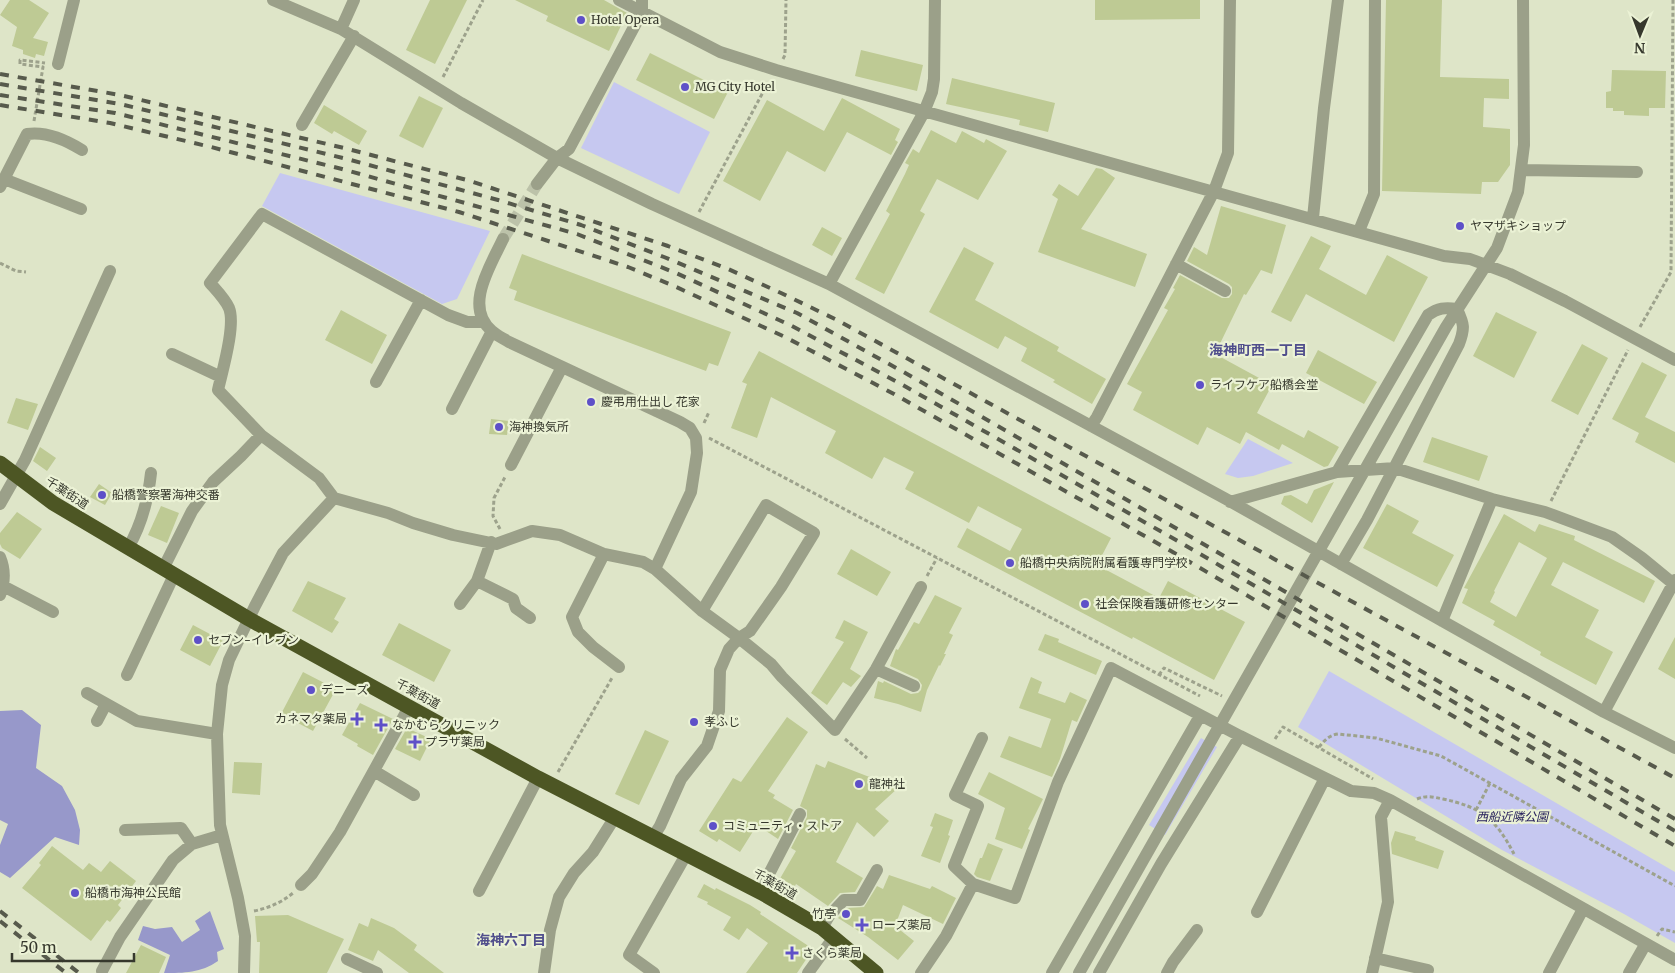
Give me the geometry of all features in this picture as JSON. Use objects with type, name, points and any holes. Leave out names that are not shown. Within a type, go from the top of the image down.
[{"type":"highway","name":"千葉街道","points":[[0,463],[54,503],[249,619],[410,706],[544,782],[687,853],[762,893],[828,933],[876,973]]},
{"type":"street","points":[[273,0],[354,36],[461,103],[556,158],[652,204],[829,284],[1230,502],[1604,712],[1675,748]]},
{"type":"street","points":[[341,29],[354,0]]},
{"type":"street","points":[[619,0],[642,6],[720,52],[776,70],[1444,256],[1470,259],[1510,274],[1565,301],[1675,360]]},
{"type":"street","points":[[829,284],[924,112],[932,92],[934,79],[935,0]]},
{"type":"street","points":[[1091,426],[1214,191],[1228,153],[1230,0]]},
{"type":"street","points":[[1313,218],[1324,108],[1338,0]]},
{"type":"street","points":[[1359,231],[1374,194],[1375,0]]},
{"type":"street","points":[[1079,973],[1446,327],[1497,248],[1518,192],[1524,144],[1523,0]]},
{"type":"street","points":[[58,64],[70,2]]},
{"type":"street","points":[[537,184],[556,158],[569,149],[642,6]]},
{"type":"street","points":[[302,125],[354,36]]},
{"type":"street","points":[[81,209],[2,183],[27,134],[38,133],[56,137],[82,150]]},
{"type":"street","points":[[1521,170],[1637,172]]},
{"type":"street","points":[[488,326],[448,316],[262,214],[210,283],[230,308],[231,317],[230,332],[218,390],[261,436],[319,478],[334,498],[388,513],[452,535],[496,544],[532,531],[560,535],[604,554],[643,562],[654,569],[702,611],[771,664],[782,678],[835,730],[876,668],[921,587]]},
{"type":"street","points":[[503,238],[485,276],[479,296],[480,310],[488,326],[509,342],[680,422],[690,428],[696,438],[697,453],[691,492],[654,569]]},
{"type":"street","points":[[1176,264],[1225,291]]},
{"type":"street","points":[[0,504],[25,460],[110,271]]},
{"type":"street","points":[[376,382],[421,300]]},
{"type":"street","points":[[1337,472],[1428,315],[1437,309],[1446,307],[1457,309]]},
{"type":"street","points":[[1341,564],[1395,468],[1462,338],[1464,323],[1457,309]]},
{"type":"street","points":[[452,409],[488,326]]},
{"type":"street","points":[[172,354],[221,377]]},
{"type":"street","points":[[511,464],[562,367]]},
{"type":"street","points":[[127,675],[192,511],[214,482],[261,436]]},
{"type":"street","points":[[1230,502],[1337,472],[1395,468],[1492,499],[1545,512],[1612,538],[1642,558],[1674,584],[1604,712]]},
{"type":"street","points":[[128,548],[135,536],[148,500],[151,473]]},
{"type":"street","points":[[244,973],[245,936],[222,835],[218,802],[217,734],[225,677],[229,660],[283,553],[334,498]]},
{"type":"street","points":[[1442,621],[1492,499]]},
{"type":"street","points":[[652,837],[660,826],[681,779],[708,746],[719,710],[720,670],[729,649],[756,624],[814,533],[766,504],[702,611]]},
{"type":"street","points":[[460,604],[477,581],[491,542]]},
{"type":"street","points":[[604,554],[572,617],[578,632],[593,647],[619,667]]},
{"type":"street","points":[[0,557],[4,566],[2,590],[53,612]]},
{"type":"street","points":[[477,581],[513,600],[516,608],[530,618]]},
{"type":"street","points":[[876,668],[914,686]]},
{"type":"street","points":[[982,738],[955,795],[978,806],[954,866],[972,884],[1015,898],[1058,782],[1111,668],[1200,716],[1351,791],[1374,793],[1390,800],[1645,945],[1675,960]]},
{"type":"street","points":[[87,693],[137,721],[217,734]]},
{"type":"street","points":[[98,721],[106,704]]},
{"type":"street","points":[[301,885],[325,857],[410,706]]},
{"type":"street","points":[[1052,973],[1200,716]]},
{"type":"street","points":[[1099,973],[1161,864],[1240,736]]},
{"type":"street","points":[[374,771],[414,794]]},
{"type":"street","points":[[1257,912],[1325,778]]},
{"type":"street","points":[[479,891],[544,782]]},
{"type":"street","points":[[1372,973],[1388,902],[1381,817],[1390,800]]},
{"type":"street","points":[[762,893],[770,872],[800,814]]},
{"type":"street","points":[[544,973],[550,930],[559,898],[574,873],[593,852],[615,817]]},
{"type":"street","points":[[125,830],[181,828],[192,844]]},
{"type":"street","points":[[102,972],[120,937],[173,860],[192,844],[222,835]]},
{"type":"street","points":[[654,973],[629,955],[687,853]]},
{"type":"street","points":[[808,973],[828,933],[829,916],[844,900],[860,900],[877,870]]},
{"type":"street","points":[[920,973],[946,936],[972,884]]},
{"type":"street","points":[[1549,973],[1583,909]]},
{"type":"street","points":[[1167,973],[1197,930]]},
{"type":"street","points":[[1629,973],[1645,945]]},
{"type":"street","points":[[1376,958],[1428,970]]},
{"type":"street","points":[[348,959],[377,973]]},
{"type":"path","points":[[442,79],[483,0]]},
{"type":"path","points":[[698,212],[785,55],[786,0]]},
{"type":"path","points":[[1545,512],[1634,338],[1671,272],[1673,0]]},
{"type":"path","points":[[34,122],[43,67],[20,64],[20,60],[44,63]]},
{"type":"path","points":[[0,264],[16,271],[26,272]]},
{"type":"path","points":[[704,423],[709,412]]},
{"type":"path","points":[[696,438],[707,437],[1200,696]]},
{"type":"path","points":[[506,540],[492,516],[494,498],[511,464]]},
{"type":"path","points":[[921,587],[937,558]]},
{"type":"path","points":[[544,782],[619,667]]},
{"type":"path","points":[[1159,674],[1164,668],[1226,698]]},
{"type":"path","points":[[1271,746],[1283,727],[1318,747],[1325,739],[1335,734],[1376,738],[1442,756],[1675,886]]},
{"type":"path","points":[[835,730],[867,758]]},
{"type":"path","points":[[1476,810],[1490,783]]},
{"type":"path","points":[[1412,801],[1425,795],[1470,806],[1486,816],[1502,832],[1518,861]]},
{"type":"path","points":[[266,908],[286,899],[301,885]]},
{"type":"path","points":[[1657,936],[1662,929],[1675,932]]},
{"type":"green space","points":[[614,82],[710,132],[679,194],[581,148]]},
{"type":"green space","points":[[280,173],[490,231],[457,299],[442,304],[262,206]]},
{"type":"green space","points":[[1248,439],[1293,463],[1253,476],[1238,478],[1225,474]]},
{"type":"green space","name":"西船近隣公園","points":[[1329,671],[1675,872],[1675,943],[1502,850],[1298,727]]},
{"type":"green space","points":[[1201,738],[1217,747],[1165,835],[1149,825]]},
{"type":"shaded area","points":[[22,710],[41,725],[36,768],[62,786],[75,810],[80,830],[79,845],[55,837],[10,878],[0,872],[0,845],[8,824],[0,820],[0,711]]},
{"type":"shaded area","points":[[210,911],[224,949],[217,952],[218,961],[205,968],[185,972],[164,973],[170,955],[138,940],[143,926],[155,929],[172,927],[182,942],[200,930],[195,921]]},
{"type":"building","points":[[10,0],[29,0],[49,13],[33,38],[48,42],[44,56],[36,54],[35,58],[23,54],[23,50],[12,46],[17,27],[0,15]]},
{"type":"building","points":[[430,0],[467,0],[435,64],[406,50]]},
{"type":"building","points":[[515,0],[604,0],[627,13],[609,51],[546,21],[548,16]]},
{"type":"building","points":[[1095,0],[1200,0],[1200,19],[1095,20]]},
{"type":"building","points":[[1386,0],[1442,0],[1440,77],[1509,79],[1509,99],[1484,98],[1483,127],[1510,129],[1510,165],[1498,182],[1482,182],[1481,194],[1382,191]]},
{"type":"building","points":[[861,50],[923,65],[917,91],[855,76]]},
{"type":"building","points":[[650,53],[728,92],[714,119],[636,80]]},
{"type":"building","points":[[1612,70],[1666,71],[1665,108],[1649,108],[1649,116],[1624,115],[1624,111],[1613,111],[1613,108],[1606,108],[1606,92],[1611,91]]},
{"type":"building","points":[[952,78],[1055,103],[1048,132],[1019,125],[1020,120],[946,104]]},
{"type":"building","points":[[419,96],[443,108],[423,148],[399,136]]},
{"type":"building","points":[[842,98],[900,129],[895,140],[898,142],[891,155],[847,132],[825,172],[787,151],[760,201],[723,181],[767,100],[824,131]]},
{"type":"building","points":[[324,105],[367,131],[359,145],[334,131],[332,134],[314,123]]},
{"type":"building","points":[[931,130],[956,143],[962,131],[984,143],[986,139],[1007,151],[978,200],[937,179],[920,211],[925,214],[884,294],[855,279],[890,214],[886,211],[909,165],[905,163],[913,149],[919,153]]},
{"type":"building","points":[[1096,168],[1102,169],[1115,178],[1081,229],[1147,254],[1135,287],[1038,252],[1058,199],[1052,195],[1059,184],[1078,196]]},
{"type":"building","points":[[1221,206],[1286,225],[1272,274],[1261,270],[1246,295],[1244,294],[1215,354],[1272,385],[1257,413],[1304,438],[1308,430],[1339,447],[1328,466],[1324,467],[1282,444],[1279,450],[1246,432],[1240,444],[1207,427],[1198,445],[1133,410],[1142,392],[1127,384],[1168,310],[1164,308],[1175,289],[1173,288],[1180,275],[1222,298],[1229,298],[1232,294],[1232,287],[1229,284],[1187,261],[1194,247],[1207,255]]},
{"type":"building","points":[[822,227],[842,238],[832,256],[812,245]]},
{"type":"building","points":[[1311,236],[1331,246],[1319,269],[1366,295],[1387,255],[1428,277],[1394,342],[1306,294],[1291,322],[1271,312]]},
{"type":"building","points":[[964,247],[994,263],[975,300],[1059,347],[1057,351],[1106,379],[1092,404],[1021,361],[1027,348],[1005,336],[998,349],[929,312]]},
{"type":"building","points":[[522,254],[731,332],[718,366],[709,363],[706,371],[514,300],[517,291],[509,288]]},
{"type":"building","points":[[341,310],[387,335],[372,364],[325,340]]},
{"type":"building","points":[[1496,312],[1537,332],[1514,378],[1473,356]]},
{"type":"building","points":[[1582,344],[1608,358],[1578,415],[1551,401]]},
{"type":"building","points":[[1318,350],[1377,382],[1364,404],[1306,373]]},
{"type":"building","points":[[759,351],[1111,538],[1097,565],[1159,598],[1168,581],[1245,622],[1214,680],[957,547],[967,528],[1010,551],[1022,529],[978,506],[969,523],[905,489],[914,472],[884,457],[872,479],[825,453],[836,431],[771,397],[757,438],[731,428],[747,384],[742,382]]},
{"type":"building","points":[[1642,362],[1667,375],[1645,417],[1675,432],[1675,463],[1635,442],[1639,433],[1612,419]]},
{"type":"building","points":[[16,398],[38,404],[28,430],[7,423]]},
{"type":"building","name":"海神換気所","points":[[491,419],[509,421],[507,435],[489,434]]},
{"type":"building","points":[[1432,437],[1488,456],[1479,481],[1423,462]]},
{"type":"building","points":[[40,447],[56,458],[47,471],[33,461]]},
{"type":"building","points":[[1334,482],[1312,523],[1281,504],[1284,496],[1291,495],[1307,504],[1314,490]]},
{"type":"building","points":[[99,484],[112,493],[105,505],[90,497]]},
{"type":"building","points":[[1387,504],[1419,521],[1412,533],[1454,555],[1437,587],[1363,548]]},
{"type":"building","points":[[161,506],[179,513],[167,543],[148,535]]},
{"type":"building","points":[[17,512],[42,529],[20,559],[2,548],[0,544],[0,533]]},
{"type":"building","points":[[1504,514],[1535,532],[1539,524],[1575,536],[1574,540],[1655,581],[1644,603],[1563,562],[1551,585],[1599,610],[1585,637],[1613,652],[1596,685],[1540,655],[1541,652],[1493,625],[1495,621],[1462,603],[1468,589],[1464,588]],"holes":[[[1519,542],[1547,558],[1516,617],[1490,602]]]},
{"type":"building","points":[[851,549],[891,572],[877,596],[837,574]]},
{"type":"building","points":[[308,581],[346,598],[334,619],[339,622],[332,633],[292,611]]},
{"type":"building","points":[[935,595],[962,608],[949,633],[953,635],[944,654],[946,654],[927,690],[921,712],[874,698],[878,681],[883,683],[884,681],[911,694],[918,693],[921,690],[922,685],[918,679],[890,666],[896,649],[898,650],[914,622],[919,624]]},
{"type":"building","points":[[844,620],[868,632],[850,669],[861,676],[851,687],[843,682],[827,705],[811,693],[844,642],[835,638]]},
{"type":"building","points":[[399,623],[451,650],[434,682],[382,655]]},
{"type":"building","points":[[193,625],[223,641],[210,666],[180,650]]},
{"type":"building","points":[[1045,634],[1059,639],[1058,642],[1102,661],[1096,675],[1038,650]]},
{"type":"building","points":[[1675,637],[1675,679],[1658,669]]},
{"type":"building","points":[[303,672],[336,689],[313,731],[281,714]]},
{"type":"building","points":[[1031,677],[1042,682],[1038,693],[1065,703],[1070,692],[1087,700],[1077,722],[1072,720],[1060,759],[1052,777],[1000,757],[1009,736],[1041,748],[1051,719],[1019,708]]},
{"type":"building","points":[[360,703],[393,719],[373,755],[342,735]]},
{"type":"building","points":[[787,717],[808,732],[768,791],[775,795],[773,798],[793,810],[778,839],[757,825],[740,852],[719,839],[717,842],[699,831],[733,778],[741,782]]},
{"type":"building","points":[[407,728],[431,739],[420,761],[395,749]]},
{"type":"building","points":[[645,730],[669,741],[639,805],[615,794]]},
{"type":"building","points":[[828,761],[898,788],[875,809],[889,821],[874,837],[857,822],[836,862],[863,878],[855,892],[840,893],[828,906],[796,884],[793,890],[778,882],[796,851],[791,848],[807,817],[807,810],[800,806],[816,764],[825,768]]},
{"type":"building","points":[[234,762],[262,763],[260,795],[232,793]]},
{"type":"building","points":[[989,772],[1043,799],[1028,829],[1030,830],[1022,849],[995,839],[1005,808],[978,794]]},
{"type":"building","points":[[935,813],[953,820],[948,835],[950,836],[940,863],[921,856],[933,827],[930,826]]},
{"type":"building","points":[[1395,831],[1416,837],[1415,840],[1444,851],[1438,869],[1392,854],[1391,843]]},
{"type":"building","points":[[988,843],[1003,849],[990,881],[977,877],[974,874]]},
{"type":"building","points":[[52,846],[83,870],[89,863],[101,872],[110,861],[136,881],[118,905],[121,908],[110,922],[107,920],[91,941],[22,888],[41,865],[39,863]]},
{"type":"building","points":[[889,875],[930,889],[932,886],[956,898],[943,924],[903,905],[895,926],[914,941],[898,960],[868,937],[838,918],[848,908],[864,907],[877,886],[883,889]]},
{"type":"building","points":[[704,884],[750,905],[761,912],[760,914],[813,949],[797,973],[746,973],[768,943],[747,928],[739,940],[723,930],[731,917],[697,897]]},
{"type":"building","points":[[288,915],[344,939],[327,973],[259,973],[260,942],[257,942],[255,916]]},
{"type":"building","points":[[371,918],[394,928],[417,945],[414,950],[444,973],[409,973],[378,950],[373,961],[348,950],[359,923],[368,927]]},
{"type":"building","points":[[141,945],[166,957],[159,973],[126,973]]},
{"type":"tunnel","points":[[503,239],[537,184]]},
{"type":"railway","points":[[0,74],[120,95],[348,149],[467,180],[668,246],[728,269],[835,319],[1675,778]]},
{"type":"railway","points":[[0,84],[120,104],[347,159],[498,200],[581,225],[664,257],[797,313],[1181,531],[1675,819]]},
{"type":"railway","points":[[0,95],[115,113],[342,169],[577,234],[676,273],[790,325],[901,384],[1176,540],[1675,831]]},
{"type":"railway","points":[[0,105],[110,123],[211,147],[459,212],[628,267],[674,286],[785,337],[894,394],[1171,551],[1675,846]]},
{"type":"railway","points":[[0,911],[79,973]]},
{"type":"railway","points":[[0,921],[66,973]]},
{"type":"place","name":"Hotel Opera","points":[[581,20]]},
{"type":"place","name":"MG City Hotel","points":[[685,87]]},
{"type":"place","name":"ヤマザキショップ","points":[[1460,226]]},
{"type":"place","name":"ライフケア船橋会堂","points":[[1200,385]]},
{"type":"place","name":"慶弔用仕出し 花家","points":[[591,402]]},
{"type":"place","name":"海神換気所","points":[[499,427]]},
{"type":"place","name":"船橋警察署海神交番","points":[[102,495]]},
{"type":"place","name":"船橋中央病院附属看護専門学校","points":[[1010,563]]},
{"type":"place","name":"社会保険看護研修センター","points":[[1085,604]]},
{"type":"place","name":"セブン-イレブン","points":[[198,640]]},
{"type":"place","name":"デニーズ","points":[[311,690]]},
{"type":"place","name":"カネマタ薬局","points":[[357,719]]},
{"type":"place","name":"孝ふじ","points":[[694,722]]},
{"type":"place","name":"なかむらクリニック","points":[[381,725]]},
{"type":"place","name":"プラザ薬局","points":[[415,742]]},
{"type":"place","name":"龍神社","points":[[859,784]]},
{"type":"place","name":"コミュニティ・ストア","points":[[713,826]]},
{"type":"place","name":"船橋市海神公民館","points":[[75,893]]},
{"type":"place","name":"竹亭","points":[[846,914]]},
{"type":"place","name":"ローズ薬局","points":[[862,925]]},
{"type":"place","name":"さくら薬局","points":[[792,953]]},
{"type":"district","name":"海神町西一丁目","points":[[1258,350]]},
{"type":"district","name":"海神六丁目","points":[[511,940]]}]
